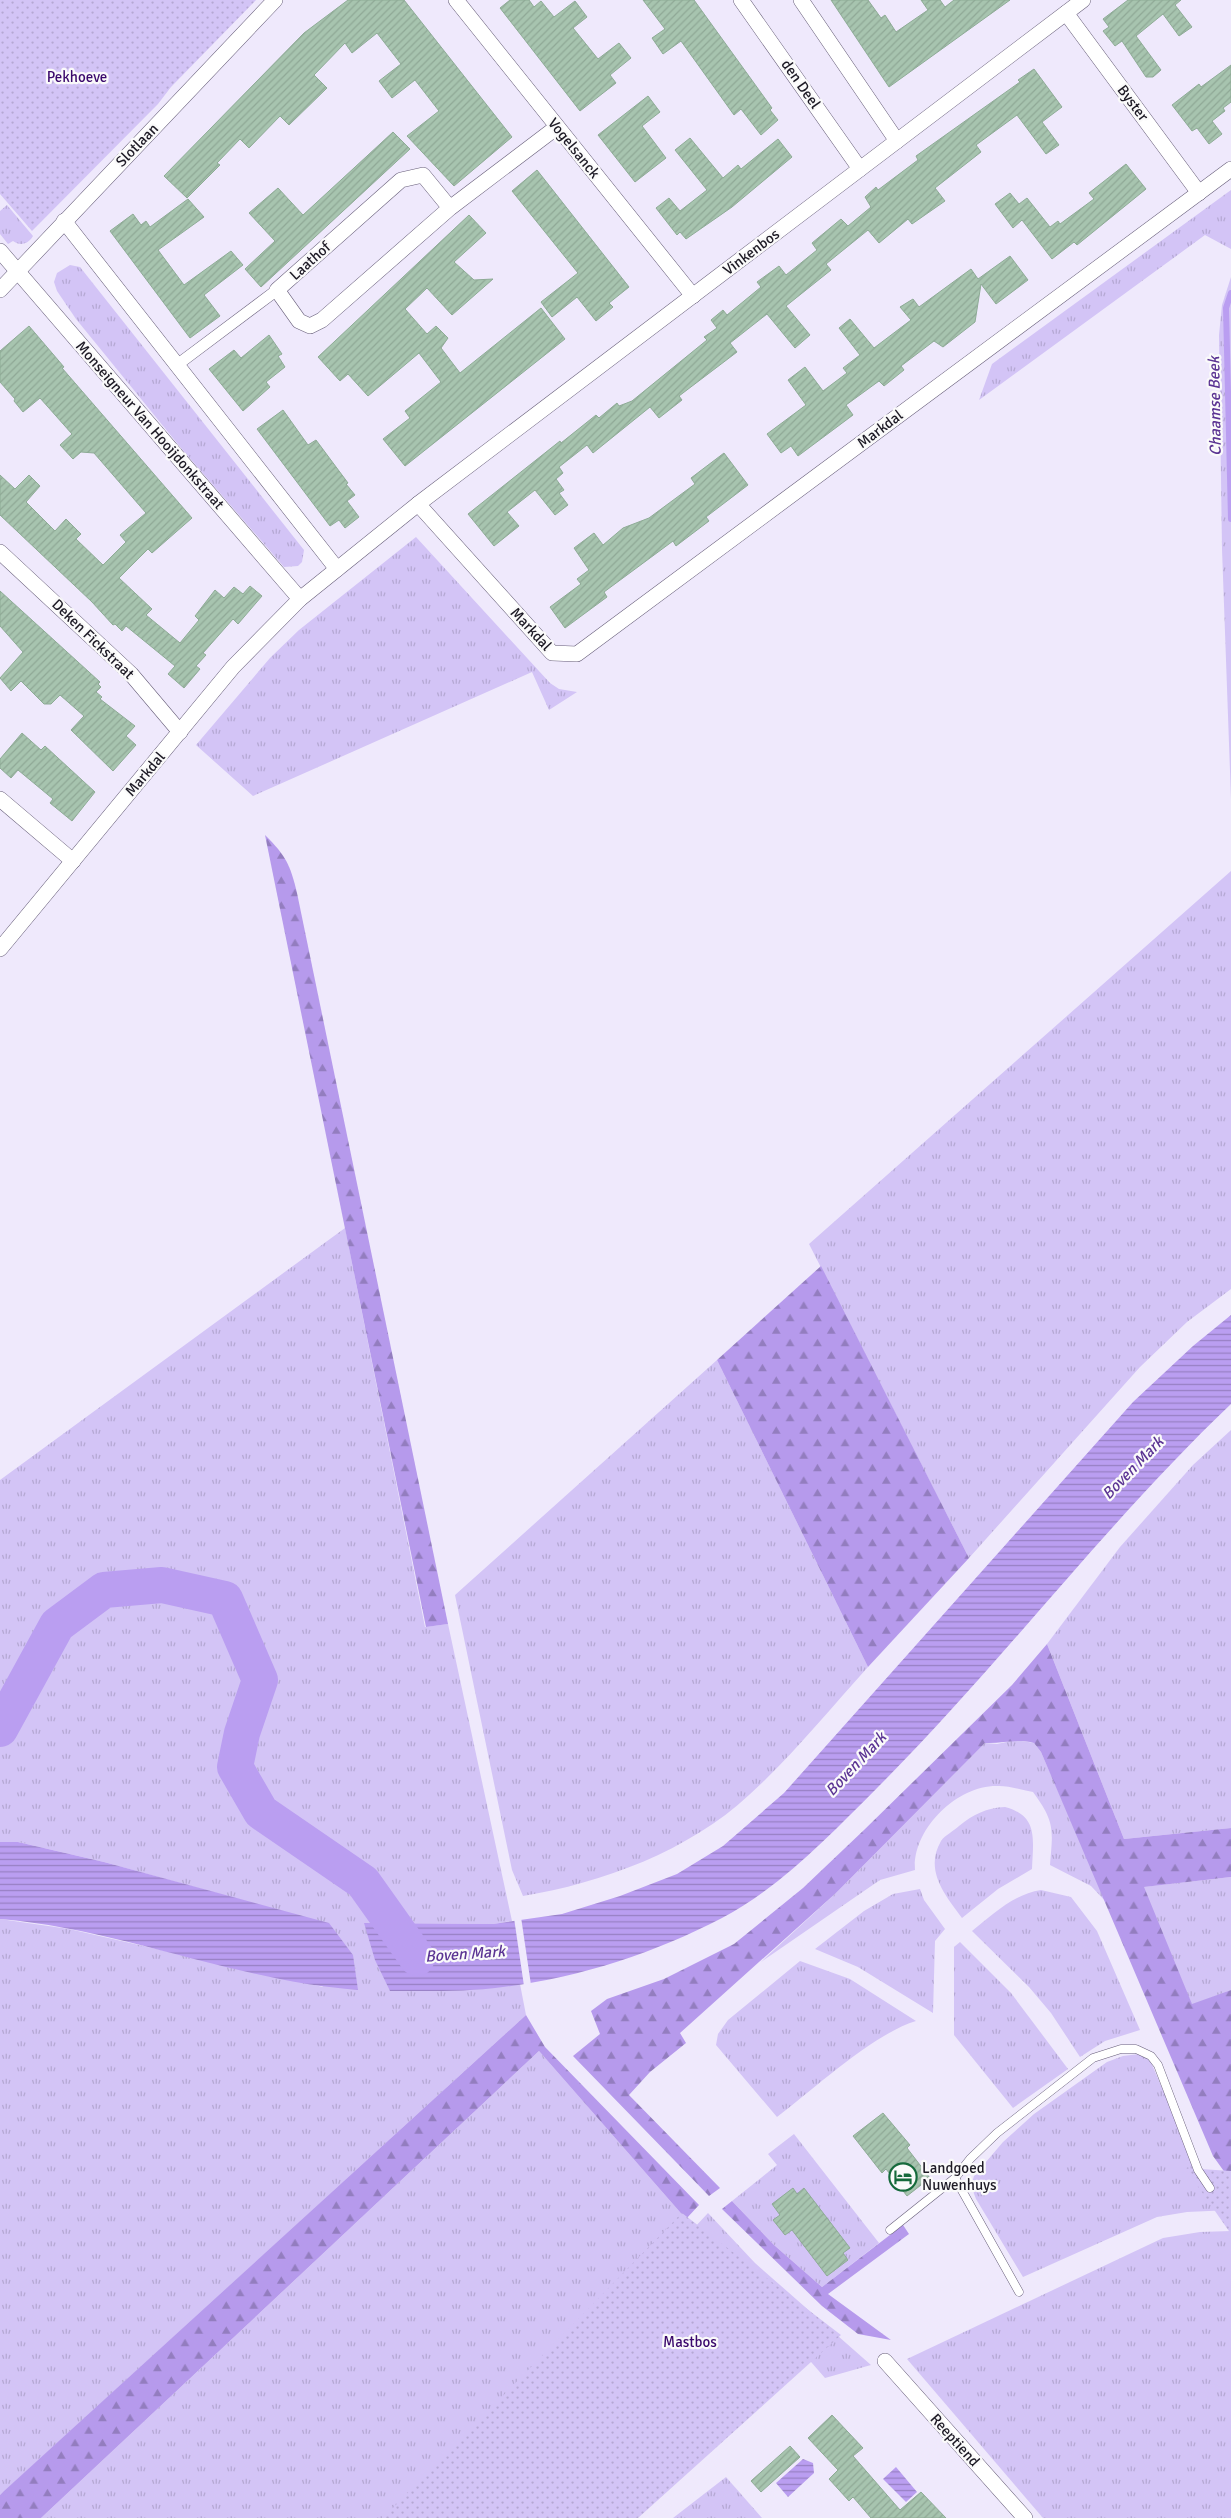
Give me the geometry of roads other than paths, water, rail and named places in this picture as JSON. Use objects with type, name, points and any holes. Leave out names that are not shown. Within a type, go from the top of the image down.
[{"type":"street","name":"Slotlaan","points":[[0,290],[275,0]]},
{"type":"street","name":"Vogelsanck","points":[[456,0],[692,296]]},
{"type":"street","name":"den Deel","points":[[741,0],[860,169]]},
{"type":"street","points":[[800,0],[897,141]]},
{"type":"street","name":"Vinkenbos","points":[[418,504],[1083,0]]},
{"type":"street","name":"Byster","points":[[1066,13],[1199,193]]},
{"type":"street","name":"Laathof","points":[[450,208],[423,175],[401,180],[277,290],[299,321],[310,326],[322,320],[450,208],[558,127]]},
{"type":"street","name":"Markdal","points":[[0,949],[233,667],[300,599],[418,504],[552,654],[577,654],[1231,169]]},
{"type":"street","points":[[64,221],[336,569]]},
{"type":"street","name":"Monseigneur Van Hooijdonkstraat","points":[[0,251],[300,599]]},
{"type":"street","points":[[177,365],[277,290]]},
{"type":"street","name":"Deken Fickstraat","points":[[0,552],[131,674],[180,732]]},
{"type":"street","points":[[0,799],[73,861]]},
{"type":"street","name":"Reeptiend","points":[[884,2362],[1025,2518]]},
{"type":"lane","points":[[890,2230],[955,2178],[970,2159],[997,2133],[1093,2058],[1121,2049],[1136,2049],[1151,2056],[1158,2065],[1198,2170],[1210,2188]]},
{"type":"lane","points":[[955,2178],[1019,2292]]},
{"type":"water","name":"Boven Mark","points":[[1231,1315],[1231,1404],[1096,1545],[923,1740],[842,1823],[785,1875],[765,1891],[722,1918],[670,1942],[616,1962],[531,1983],[489,1989],[390,1991],[375,1960],[364,1923],[493,1924],[562,1914],[620,1896],[677,1874],[723,1846],[784,1793],[1133,1402],[1193,1346]]},
{"type":"water","points":[[0,1842],[18,1842],[104,1862],[329,1923],[353,1955],[358,1990],[268,1977],[90,1933],[0,1919]]},
{"type":"water","points":[[803,2459],[813,2463],[814,2473],[788,2497],[776,2483]]},
{"type":"water","points":[[896,2467],[917,2492],[906,2502],[883,2479]]},
{"type":"waterway","name":"Chaamse Beek","points":[[1231,293],[1226,308],[1231,519]]},
{"type":"waterway","points":[[0,1729],[57,1625],[104,1590],[162,1585],[225,1599],[260,1680],[242,1733],[235,1767],[261,1812],[363,1882],[417,1958]]},
{"type":"place","name":"Landgoed Nuwenhuys","points":[[903,2177]]},
{"type":"park label","name":"Pekhoeve","points":[[77,77]]},
{"type":"park label","name":"Mastbos","points":[[690,2342]]}]
